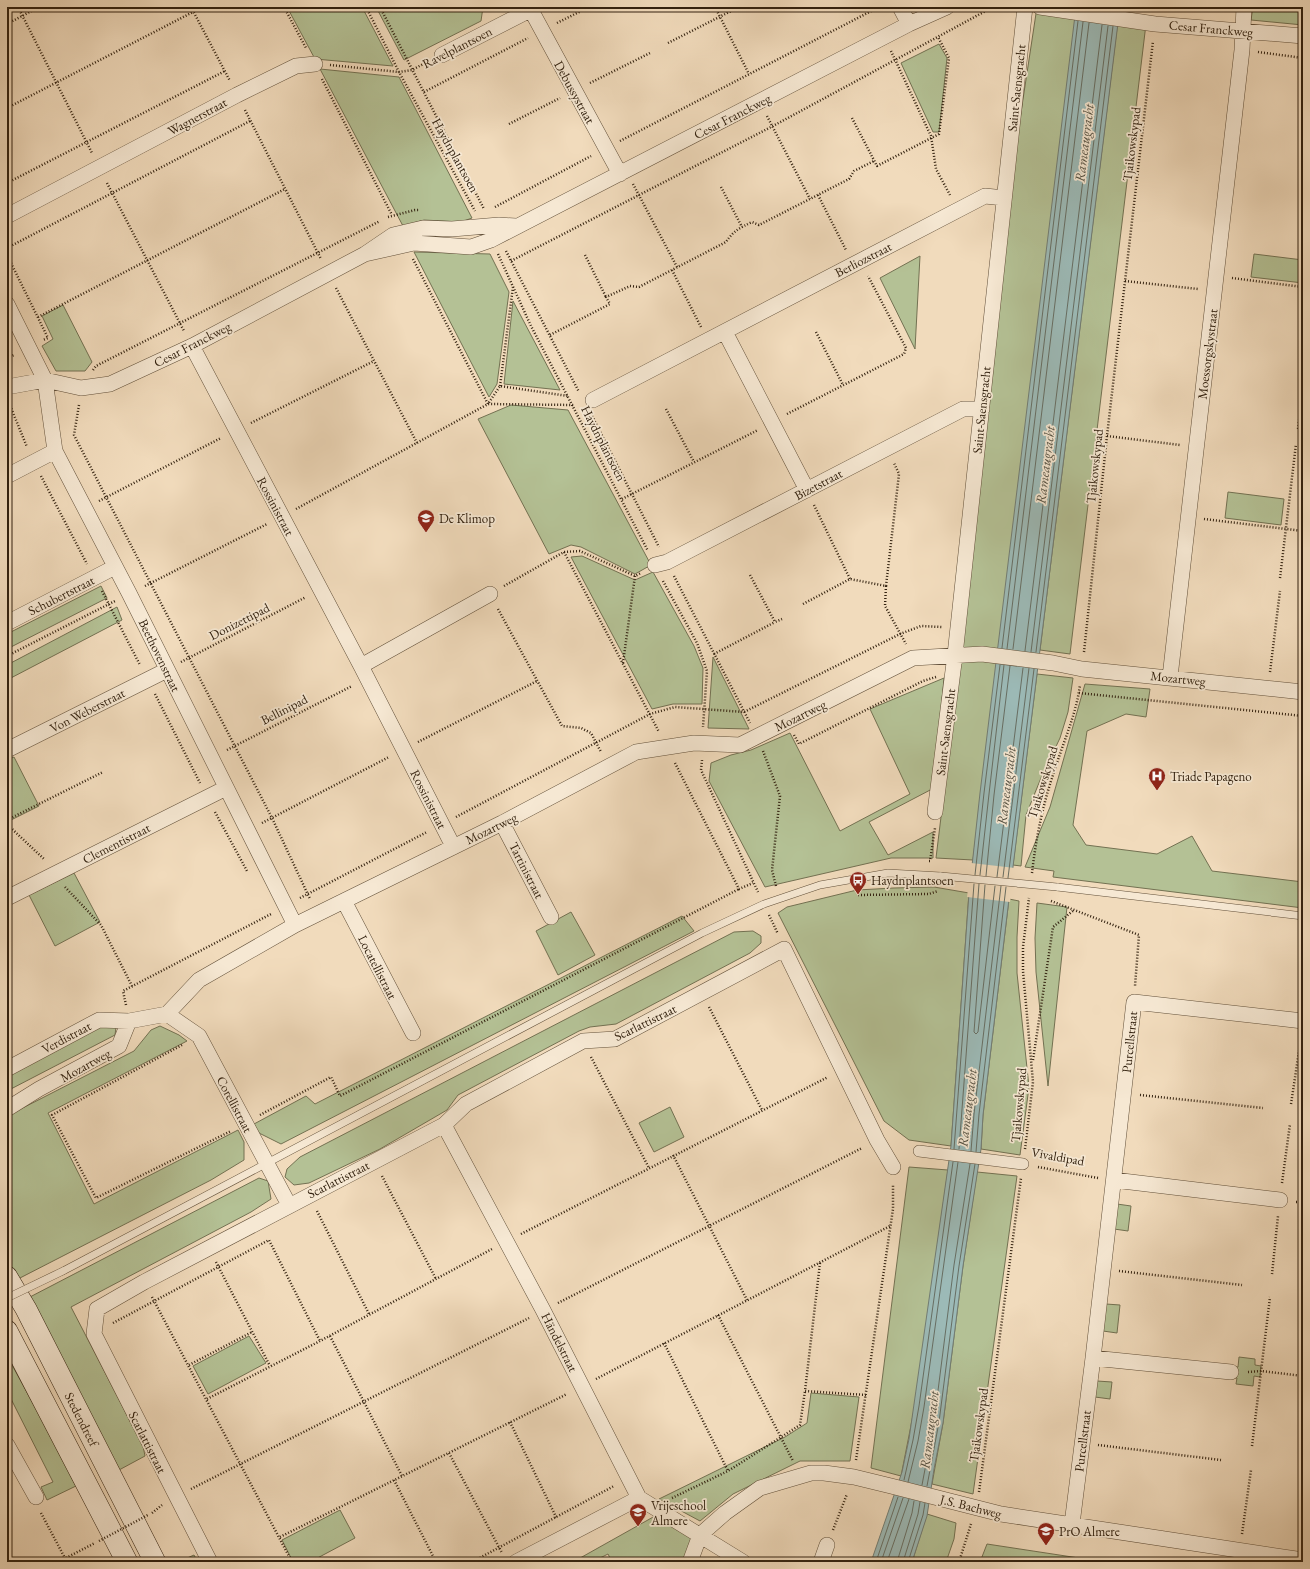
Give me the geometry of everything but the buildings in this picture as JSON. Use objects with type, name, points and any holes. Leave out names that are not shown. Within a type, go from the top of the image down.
[{"type":"main road","name":"Stedendreef","points":[[7,1277],[26,1310],[155,1562]]},
{"type":"main road","name":"Stedendreef","points":[[7,1332],[127,1562]]},
{"type":"street","points":[[900,7],[909,24]]},
{"type":"street","name":"Cesar Franckweg","points":[[7,387],[45,380],[81,388],[110,384],[192,346],[328,272],[365,254],[393,235],[423,228],[452,229],[488,226],[517,226],[884,36],[947,7]]},
{"type":"street","name":"Saint-Saensgracht","points":[[935,812],[955,655],[1025,7]]},
{"type":"street","name":"Moessorgskystraat","points":[[1170,677],[1187,517],[1216,284],[1244,31],[1244,7]]},
{"type":"street","name":"Debussystraat","points":[[533,8],[542,31],[606,148],[623,172]]},
{"type":"street","name":"Ravelplantsoen","points":[[442,55],[533,8]]},
{"type":"street","name":"Cesar Franckweg","points":[[1045,8],[1119,20],[1155,24],[1303,36]]},
{"type":"street","name":"Wagnerstraat","points":[[7,216],[237,95],[296,66],[315,64]]},
{"type":"street","name":"Berliozstraat","points":[[588,402],[985,196],[1004,198]]},
{"type":"street","name":"Beethovenstraat","points":[[7,304],[45,380],[54,451],[115,567],[294,925]]},
{"type":"street","points":[[725,332],[807,490]]},
{"type":"street","name":"Rossinistraat","points":[[192,346],[364,672],[453,846]]},
{"type":"street","name":"Bizetstraat","points":[[661,564],[963,409],[982,409]]},
{"type":"street","points":[[7,476],[54,451]]},
{"type":"street","name":"Schubertstraat","points":[[7,623],[115,567]]},
{"type":"street","points":[[364,672],[490,594]]},
{"type":"street","name":"Mozartweg","points":[[167,1014],[199,980],[294,925],[502,823],[636,752],[694,743],[740,745],[913,658],[982,654],[1053,663],[1082,669],[1303,692]]},
{"type":"street","name":"Von Weberstraat","points":[[7,750],[167,670]]},
{"type":"street","name":"Clementistraat","points":[[7,898],[226,788]]},
{"type":"street","name":"Tartinistraat","points":[[502,823],[551,917]]},
{"type":"street","name":"Locatellistraat","points":[[344,901],[413,1033]]},
{"type":"street","points":[[784,949],[878,1140],[893,1167]]},
{"type":"street","name":"Scarlattistraat","points":[[210,1562],[94,1334],[97,1310],[144,1282],[444,1125],[466,1104],[583,1041],[615,1039],[784,949]]},
{"type":"street","name":"Purcellstraat","points":[[1072,1524],[1093,1358],[1134,1002],[1302,1026]]},
{"type":"street","points":[[129,1021],[167,1014]]},
{"type":"street","name":"Corellistraat","points":[[167,1014],[198,1036],[289,1205]]},
{"type":"street","name":"Verdistraat","points":[[7,1069],[99,1020],[129,1021]]},
{"type":"street","name":"Mozartweg","points":[[7,1109],[39,1089],[119,1046],[129,1021]]},
{"type":"street","name":"Mozartweg","points":[[7,1100],[39,1089]]},
{"type":"street","name":"Händelstraat","points":[[444,1125],[543,1310],[639,1498]]},
{"type":"street","name":"Vivaldipad","points":[[919,1151],[1023,1164]]},
{"type":"street","points":[[1114,1180],[1280,1200]]},
{"type":"street","points":[[1093,1358],[1231,1372]]},
{"type":"street","points":[[7,1445],[36,1497]]},
{"type":"street","name":"J.S. Bachweg","points":[[690,1562],[700,1535],[725,1513],[760,1488],[811,1473],[824,1473],[854,1477],[1001,1514],[1240,1550],[1294,1560]]},
{"type":"street","points":[[510,1560],[566,1536],[639,1498],[742,1562]]},
{"type":"street","points":[[821,1562],[827,1545]]},
{"type":"lane","points":[[7,1298],[63,1271],[267,1164],[695,936],[764,904],[791,894],[840,881],[888,873],[941,876],[1057,887],[1303,916]]},
{"type":"path","points":[[7,12],[18,7]]},
{"type":"path","points":[[7,24],[39,7]]},
{"type":"path","points":[[191,7],[417,443]]},
{"type":"path","name":"Haydnplantsoen","points":[[366,7],[399,72],[488,226],[531,326],[622,499],[661,564],[697,643],[707,670],[701,770],[764,904]]},
{"type":"path","points":[[380,7],[424,92],[488,226],[511,261],[550,335],[588,402],[632,495],[661,564],[714,654],[757,736],[780,796],[772,870],[776,886]]},
{"type":"path","points":[[424,92],[589,7]]},
{"type":"path","points":[[715,7],[749,74]]},
{"type":"path","points":[[668,43],[739,7]]},
{"type":"path","points":[[488,226],[606,148],[879,7]]},
{"type":"path","points":[[511,261],[640,196],[994,7]]},
{"type":"path","points":[[7,108],[193,12]]},
{"type":"path","name":"Tjaikowskypad","points":[[1032,876],[1043,807],[1073,717],[1079,693],[1155,24]]},
{"type":"path","points":[[884,36],[932,139],[936,169],[958,210]]},
{"type":"path","points":[[852,118],[877,166],[940,134],[949,58],[938,37]]},
{"type":"path","name":"Ravelplantsoen","points":[[399,72],[412,70],[442,55]]},
{"type":"path","points":[[315,64],[399,72]]},
{"type":"path","points":[[7,184],[224,71]]},
{"type":"path","points":[[760,101],[810,199]]},
{"type":"path","points":[[7,248],[250,121]]},
{"type":"path","points":[[606,296],[630,286],[639,287],[726,242],[732,232],[752,222],[759,225],[849,179],[854,171],[874,160]]},
{"type":"path","points":[[623,172],[640,196],[677,267]]},
{"type":"path","points":[[721,187],[742,227]]},
{"type":"path","points":[[38,317],[285,189]]},
{"type":"path","points":[[622,499],[904,354],[906,348],[818,195]]},
{"type":"path","points":[[318,913],[307,894],[272,818],[74,435],[81,388],[96,366],[392,215],[422,210]]},
{"type":"path","points":[[470,214],[488,226]]},
{"type":"path","points":[[7,255],[48,338],[29,347]]},
{"type":"path","points":[[550,335],[610,304],[585,255]]},
{"type":"path","points":[[672,270],[708,341]]},
{"type":"path","points":[[1125,281],[1303,287]]},
{"type":"path","points":[[500,386],[513,286]]},
{"type":"path","points":[[816,332],[843,385]]},
{"type":"path","points":[[1298,429],[1303,389]]},
{"type":"path","points":[[7,399],[33,462],[248,873]]},
{"type":"path","points":[[666,409],[694,462]]},
{"type":"path","points":[[1107,436],[1196,448]]},
{"type":"path","points":[[1280,578],[1296,444]]},
{"type":"path","points":[[886,448],[899,474],[885,606],[913,658],[923,681]]},
{"type":"path","points":[[807,490],[850,579]]},
{"type":"path","points":[[1187,517],[1303,531]]},
{"type":"path","points":[[610,766],[591,733],[581,728],[562,726],[490,594],[564,552],[580,551],[635,576],[661,564]]},
{"type":"path","points":[[564,552],[650,714],[739,889]]},
{"type":"path","points":[[750,575],[775,622]]},
{"type":"path","points":[[623,663],[635,576]]},
{"type":"path","points":[[802,604],[850,579],[886,586]]},
{"type":"path","name":"Donizettipad","points":[[167,670],[321,590]]},
{"type":"path","points":[[1268,688],[1280,591]]},
{"type":"path","points":[[714,654],[782,619]]},
{"type":"path","name":"Bellinipad","points":[[211,758],[364,672]]},
{"type":"path","points":[[786,722],[799,744],[923,681],[952,673]]},
{"type":"path","points":[[1079,693],[1303,716]]},
{"type":"path","points":[[103,772],[7,821],[11,828],[58,872],[61,883],[101,925],[132,986]]},
{"type":"path","points":[[198,1036],[52,1115],[96,1198],[245,1124],[331,1078],[340,1096],[739,889],[754,883]]},
{"type":"path","points":[[858,895],[929,894],[938,891]]},
{"type":"path","name":"Tjaikowskypad","points":[[959,1562],[976,1508],[1033,1082],[1023,971],[1023,947],[1029,897]]},
{"type":"path","points":[[1049,900],[1139,935],[1134,1002]]},
{"type":"path","points":[[764,904],[784,949]]},
{"type":"path","points":[[1032,1064],[1053,927],[1074,910]]},
{"type":"path","points":[[702,993],[762,1110]]},
{"type":"path","points":[[1291,1104],[1302,1026]]},
{"type":"path","points":[[583,1041],[649,1168]]},
{"type":"path","points":[[207,1399],[330,1336],[369,1314],[673,1155],[843,1069]]},
{"type":"path","points":[[1124,1094],[1263,1108]]},
{"type":"path","points":[[673,1155],[747,1300]]},
{"type":"path","points":[[374,1161],[436,1279]]},
{"type":"path","name":"Vivaldipad","points":[[1023,1164],[1114,1180]]},
{"type":"path","points":[[827,1545],[854,1477],[893,1209],[893,1167]]},
{"type":"path","points":[[309,1195],[369,1314]]},
{"type":"path","points":[[94,1334],[269,1240],[320,1341]]},
{"type":"path","points":[[208,1248],[270,1366]]},
{"type":"path","points":[[653,1507],[728,1471],[780,1436],[800,1425],[820,1262]]},
{"type":"path","points":[[1103,1269],[1242,1285]]},
{"type":"path","points":[[144,1282],[292,1562]]},
{"type":"path","points":[[1252,1446],[1270,1297]]},
{"type":"path","points":[[718,1315],[800,1476]]},
{"type":"path","points":[[189,1365],[252,1332]]},
{"type":"path","points":[[330,1336],[402,1476]]},
{"type":"path","points":[[664,1343],[728,1471]]},
{"type":"path","points":[[1231,1372],[1261,1371],[1303,1376]]},
{"type":"path","points":[[805,1391],[866,1394]]},
{"type":"path","points":[[510,1422],[566,1536]]},
{"type":"path","points":[[1082,1443],[1221,1460]]},
{"type":"path","points":[[449,1453],[499,1547],[510,1560]]},
{"type":"path","points":[[1240,1550],[1251,1470]]},
{"type":"path","points":[[472,1562],[629,1478]]},
{"type":"path","points":[[394,1480],[436,1562]]},
{"type":"path","points":[[36,1497],[42,1514],[67,1562]]},
{"type":"path","points":[[58,1562],[148,1515]]},
{"type":"green space","points":[[287,7],[362,7],[393,66],[315,59]]},
{"type":"green space","points":[[376,7],[483,7],[481,21],[404,60]]},
{"type":"green space","points":[[1037,7],[1078,7],[973,860],[936,858],[965,620],[1015,152]]},
{"type":"green space","points":[[1253,7],[1303,7],[1303,25],[1251,20]]},
{"type":"green space","points":[[1118,20],[1146,24],[1070,654],[1040,650]]},
{"type":"green space","points":[[939,44],[947,58],[939,132],[933,132],[901,63]]},
{"type":"green space","points":[[320,69],[399,77],[472,218],[461,222],[424,220],[403,226]]},
{"type":"green space","points":[[414,252],[490,254],[509,292],[497,384],[489,397]]},
{"type":"green space","points":[[1254,254],[1303,260],[1303,283],[1251,277]]},
{"type":"green space","points":[[920,256],[915,349],[880,278]]},
{"type":"green space","points":[[513,301],[560,390],[504,384]]},
{"type":"green space","points":[[63,305],[92,362],[85,371],[56,371],[42,346],[53,339],[42,316]]},
{"type":"green space","points":[[511,405],[568,410],[651,565],[635,574],[581,547],[571,545],[549,554],[478,419]]},
{"type":"green space","points":[[1228,492],[1284,499],[1281,525],[1225,518]]},
{"type":"green space","points":[[582,556],[635,580],[653,572],[694,646],[703,668],[702,704],[673,704],[652,709],[571,557]]},
{"type":"green space","points":[[101,586],[107,598],[7,649],[7,634]]},
{"type":"green space","points":[[117,607],[122,620],[7,680],[7,665]]},
{"type":"green space","points":[[713,657],[749,729],[708,728]]},
{"type":"green space","points":[[1037,674],[1073,678],[1068,712],[1060,738],[1041,778],[1026,815],[1021,866],[1013,865]]},
{"type":"green space","points":[[944,678],[934,788],[869,822],[888,855],[933,832],[933,858],[891,858],[765,887],[709,781],[711,763],[731,755],[751,750],[790,733],[840,831],[910,794],[870,709]]},
{"type":"green space","points":[[1085,684],[1150,689],[1146,717],[1126,714],[1087,731],[1073,825],[1086,845],[1157,854],[1192,836],[1212,871],[1303,882],[1303,908],[1053,877],[1054,871],[1025,867],[1050,807]]},
{"type":"green space","points":[[14,757],[39,806],[7,822],[7,760]]},
{"type":"green space","points":[[74,873],[100,922],[55,946],[29,895]]},
{"type":"green space","points":[[934,887],[969,893],[951,1146],[909,1140],[884,1121],[778,913],[787,907],[857,890]]},
{"type":"green space","points":[[1009,899],[1019,901],[1017,973],[1029,1087],[1020,1155],[981,1149],[983,1115]]},
{"type":"green space","points":[[1037,903],[1067,907],[1048,1086],[1036,972],[1035,938]]},
{"type":"green space","points":[[571,912],[595,955],[558,975],[536,931]]},
{"type":"green space","points":[[682,916],[694,931],[281,1144],[259,1133],[254,1124],[306,1096],[315,1104]]},
{"type":"green space","points":[[753,931],[761,936],[761,943],[750,953],[616,1024],[590,1027],[579,1031],[458,1095],[447,1110],[380,1149],[309,1183],[294,1185],[285,1177],[287,1169],[300,1157],[734,932]]},
{"type":"green space","points":[[108,1020],[116,1027],[115,1035],[7,1091],[7,1073]]},
{"type":"green space","points":[[160,1026],[179,1035],[187,1041],[48,1113],[94,1204],[238,1130],[244,1142],[244,1160],[211,1180],[18,1279],[7,1258],[7,1116],[134,1051],[151,1030]]},
{"type":"green space","points":[[670,1107],[684,1137],[654,1152],[639,1123]]},
{"type":"green space","points":[[909,1167],[948,1170],[915,1405],[901,1476],[871,1468]]},
{"type":"green space","points":[[977,1172],[1017,1176],[973,1494],[932,1484],[943,1423],[963,1266]]},
{"type":"green space","points":[[259,1178],[268,1181],[271,1199],[251,1212],[71,1307],[143,1446],[145,1456],[119,1470],[28,1298]]},
{"type":"green space","points":[[1117,1204],[1131,1206],[1128,1231],[1114,1229]]},
{"type":"green space","points":[[1106,1304],[1120,1305],[1117,1333],[1103,1331]]},
{"type":"green space","points":[[249,1336],[266,1363],[208,1394],[193,1366]]},
{"type":"green space","points":[[7,1356],[76,1486],[47,1500],[41,1487],[53,1482],[7,1391]]},
{"type":"green space","points":[[1239,1357],[1255,1359],[1255,1365],[1261,1366],[1260,1377],[1254,1376],[1253,1386],[1236,1384],[1237,1378],[1231,1377],[1232,1367],[1238,1367]]},
{"type":"green space","points":[[1097,1381],[1112,1382],[1110,1399],[1095,1397]]},
{"type":"green space","points":[[811,1393],[859,1397],[850,1461],[800,1461],[733,1494],[700,1521],[659,1499],[785,1437],[807,1423]]},
{"type":"green space","points":[[340,1510],[355,1538],[310,1562],[293,1562],[282,1540]]},
{"type":"green space","points":[[927,1514],[956,1523],[954,1539],[946,1562],[912,1562]]},
{"type":"green space","name":"Vrijeschool Almere","points":[[655,1516],[693,1537],[683,1562],[612,1562],[608,1554],[592,1562],[573,1562]]},
{"type":"green space","points":[[987,1544],[1092,1560],[1092,1562],[980,1562]]},
{"type":"green space","points":[[194,1555],[198,1562],[178,1562]]},
{"type":"water","name":"Rameaugracht","points":[[1076,7],[1120,7],[1009,899],[983,1115],[981,1149],[963,1266],[943,1423],[927,1516],[912,1562],[871,1562],[902,1472],[909,1439],[951,1146],[969,893]]},
{"type":"pier","points":[[971,863],[1015,868],[1010,902],[967,897]]},
{"type":"place","name":"De Klimop","points":[[426,533]]},
{"type":"place","name":"Triade Papageno","points":[[1157,791]]},
{"type":"place","name":"Haydnplantsoen","points":[[858,895]]},
{"type":"place","name":"Vrijeschool Almere","points":[[638,1527]]},
{"type":"place","name":"PrO Almere","points":[[1046,1546]]}]
